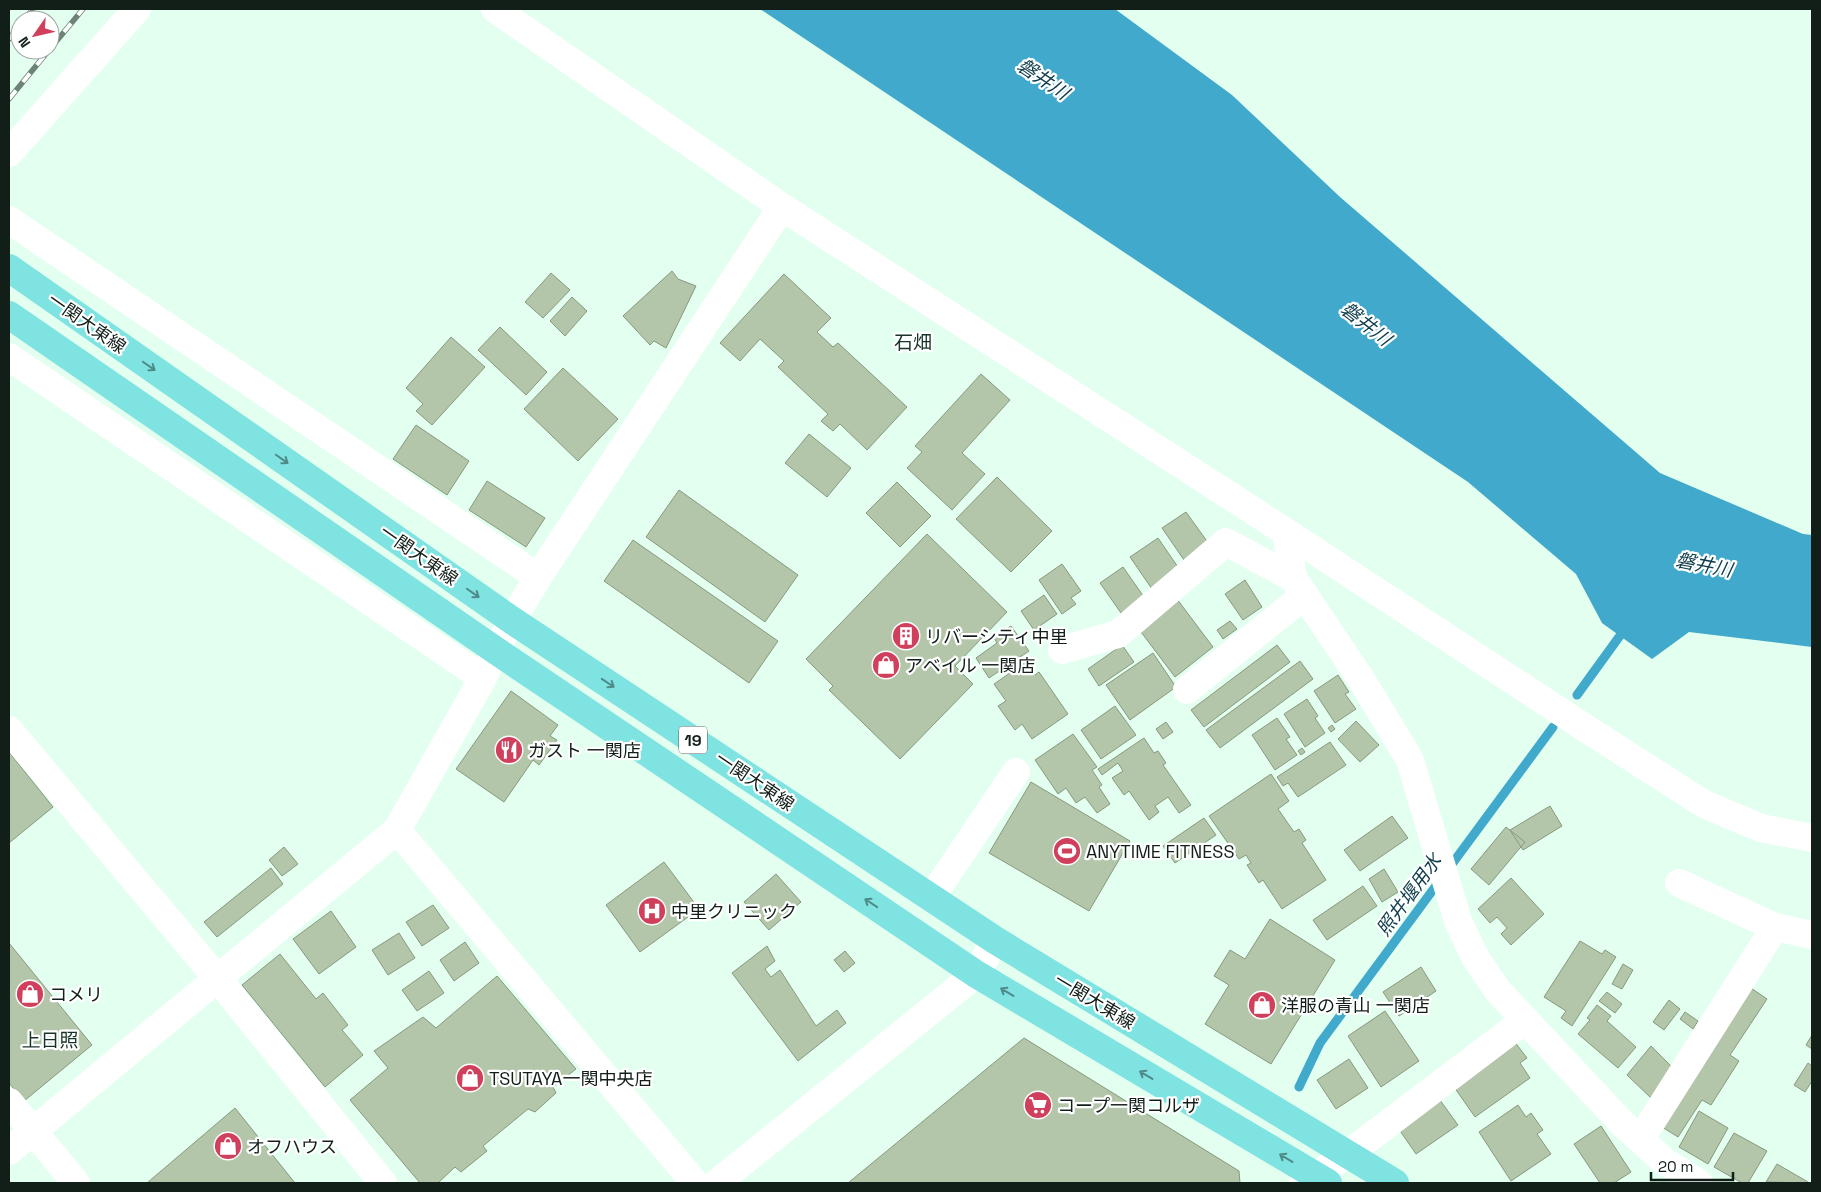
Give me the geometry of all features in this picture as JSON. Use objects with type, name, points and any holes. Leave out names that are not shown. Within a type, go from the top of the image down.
[{"type":"main road","name":"一関大東線","points":[[9,268],[514,621],[931,898],[995,940],[1395,1183]]},
{"type":"main road","name":"一関大東線","points":[[9,315],[495,650],[976,974],[1315,1180]]},
{"type":"street","points":[[9,153],[137,9]]},
{"type":"street","points":[[495,9],[782,207],[1286,532],[1593,734],[1704,804],[1761,828],[1812,838]]},
{"type":"street","points":[[9,1151],[397,830],[483,678],[495,650],[514,621],[538,577],[782,207]]},
{"type":"street","points":[[9,220],[538,577]]},
{"type":"street","points":[[9,357],[483,678]]},
{"type":"street","points":[[1286,532],[1299,587],[1361,679],[1410,760],[1458,921],[1475,957],[1498,991],[1616,1117],[1664,1161],[1699,1183]]},
{"type":"street","points":[[1062,650],[1118,634],[1226,542],[1299,587]]},
{"type":"street","points":[[1187,690],[1299,587]]},
{"type":"street","points":[[9,730],[216,978],[383,1183]]},
{"type":"street","points":[[931,898],[1016,772]]},
{"type":"street","points":[[397,830],[695,1183]]},
{"type":"street","points":[[1679,883],[1775,926],[1812,935]]},
{"type":"street","points":[[1640,1140],[1775,926]]},
{"type":"street","points":[[717,1183],[976,974],[995,940]]},
{"type":"street","points":[[1315,1180],[1525,1020]]},
{"type":"street","points":[[9,1102],[76,1183]]},
{"type":"water","name":"磐井川","points":[[760,9],[1115,9],[1232,95],[1340,197],[1660,473],[1803,534],[1812,535],[1812,647],[1689,632],[1652,659],[1602,623],[1576,574],[1468,482]]},
{"type":"building","points":[[672,271],[678,279],[696,286],[666,348],[654,341],[650,345],[623,316]]},
{"type":"building","points":[[551,273],[570,290],[543,318],[525,302]]},
{"type":"building","points":[[784,274],[831,318],[817,332],[833,347],[838,343],[907,407],[867,450],[840,424],[833,431],[821,421],[828,414],[778,367],[784,361],[760,339],[740,361],[720,343]]},
{"type":"building","points":[[572,297],[587,311],[565,336],[550,321]]},
{"type":"building","points":[[500,327],[547,372],[526,395],[478,350]]},
{"type":"building","points":[[451,337],[485,367],[432,425],[416,411],[423,404],[406,388]]},
{"type":"building","points":[[563,368],[618,419],[578,461],[524,409]]},
{"type":"building","points":[[981,374],[1010,400],[962,453],[985,474],[952,510],[907,468],[922,452],[915,446]]},
{"type":"building","points":[[416,425],[469,461],[447,495],[393,459]]},
{"type":"building","points":[[809,434],[851,468],[827,497],[785,463]]},
{"type":"building","points":[[997,477],[1052,531],[1011,572],[956,519]]},
{"type":"building","points":[[487,481],[545,518],[526,547],[469,510]]},
{"type":"building","points":[[897,482],[931,516],[900,547],[866,513]]},
{"type":"building","points":[[679,490],[798,575],[765,622],[646,537]]},
{"type":"building","points":[[1186,512],[1209,544],[1184,560],[1162,528]]},
{"type":"building","name":"リバーシティ中里","points":[[927,534],[1007,612],[955,666],[973,684],[900,759],[829,690],[833,686],[806,659]]},
{"type":"building","points":[[1158,538],[1180,570],[1152,589],[1130,557]]},
{"type":"building","points":[[633,540],[778,641],[749,683],[604,581]]},
{"type":"building","points":[[1062,564],[1081,591],[1071,598],[1076,604],[1062,614],[1039,580]]},
{"type":"building","points":[[1123,567],[1144,597],[1121,613],[1100,583]]},
{"type":"building","points":[[1245,580],[1262,607],[1243,620],[1225,594]]},
{"type":"building","points":[[1044,595],[1057,614],[1034,630],[1021,611]]},
{"type":"building","points":[[1177,599],[1213,647],[1175,677],[1138,628]]},
{"type":"building","points":[[1230,621],[1237,629],[1223,639],[1217,630]]},
{"type":"building","points":[[1011,626],[1029,651],[989,678],[976,658],[997,643],[994,638]]},
{"type":"building","points":[[1122,645],[1134,662],[1099,686],[1088,669]]},
{"type":"building","points":[[1277,645],[1290,662],[1204,727],[1191,710]]},
{"type":"building","points":[[1153,653],[1176,687],[1130,720],[1106,685]]},
{"type":"building","points":[[1300,661],[1313,679],[1220,748],[1206,730]]},
{"type":"building","points":[[1026,662],[1035,675],[1039,672],[1068,714],[1032,739],[1022,724],[1015,730],[998,706],[1006,701],[994,684]]},
{"type":"building","points":[[1338,675],[1349,692],[1345,694],[1356,709],[1335,723],[1314,691]]},
{"type":"building","name":"ガスト 一関店","points":[[511,691],[558,725],[550,736],[557,740],[539,765],[533,760],[504,802],[456,769]]},
{"type":"building","points":[[1307,699],[1318,716],[1315,718],[1325,733],[1305,747],[1284,714]]},
{"type":"building","points":[[1115,706],[1136,735],[1101,759],[1081,730]]},
{"type":"building","points":[[1277,718],[1290,737],[1286,739],[1297,755],[1275,770],[1252,735]]},
{"type":"building","points":[[1356,721],[1379,745],[1360,762],[1338,739]]},
{"type":"building","points":[[1166,722],[1173,732],[1163,739],[1156,729]]},
{"type":"building","points":[[1332,725],[1335,729],[1331,732],[1328,728]]},
{"type":"building","points":[[1073,734],[1097,767],[1092,770],[1102,785],[1099,787],[1110,804],[1097,813],[1085,797],[1076,803],[1066,788],[1058,794],[1035,760]]},
{"type":"building","points":[[1144,738],[1154,753],[1158,751],[1166,763],[1163,765],[1191,805],[1179,813],[1168,797],[1155,806],[1159,812],[1149,820],[1129,791],[1124,795],[1112,778],[1123,771],[1118,763],[1102,775],[1098,769]]},
{"type":"building","points":[[1330,742],[1346,765],[1298,797],[1288,783],[1283,786],[1277,777]]},
{"type":"building","points":[[1302,748],[1305,752],[1301,755],[1298,751]]},
{"type":"building","points":[[9,752],[53,807],[9,843]]},
{"type":"building","points":[[1271,774],[1289,801],[1278,809],[1294,832],[1299,829],[1306,840],[1302,843],[1326,880],[1282,909],[1263,880],[1259,883],[1247,865],[1251,863],[1246,855],[1239,859],[1209,816]]},
{"type":"building","points":[[1031,782],[1130,841],[1089,911],[989,853]]},
{"type":"building","points":[[1550,806],[1562,826],[1523,850],[1510,830]]},
{"type":"building","points":[[1392,816],[1408,838],[1360,871],[1344,850]]},
{"type":"building","points":[[1204,818],[1216,835],[1175,863],[1163,846]]},
{"type":"building","points":[[1506,827],[1525,842],[1489,885],[1471,869]]},
{"type":"building","points":[[284,847],[298,864],[282,876],[269,860]]},
{"type":"building","name":"中里クリニック","points":[[664,862],[699,909],[640,952],[606,905]]},
{"type":"building","points":[[271,868],[283,884],[217,937],[204,922]]},
{"type":"building","points":[[1384,869],[1398,892],[1382,902],[1369,879]]},
{"type":"building","points":[[776,874],[801,902],[769,930],[744,902]]},
{"type":"building","points":[[1511,878],[1544,914],[1511,945],[1501,934],[1507,928],[1497,917],[1490,923],[1478,909]]},
{"type":"building","points":[[1363,886],[1377,906],[1327,940],[1313,920]]},
{"type":"building","points":[[433,905],[449,928],[422,946],[406,922]]},
{"type":"building","points":[[331,911],[356,947],[319,974],[293,939]]},
{"type":"building","name":"洋服の青山 一関店","points":[[1270,919],[1335,960],[1271,1064],[1205,1024],[1229,985],[1214,976],[1230,950],[1245,959]]},
{"type":"building","points":[[399,933],[415,958],[388,975],[372,950]]},
{"type":"building","points":[[1580,941],[1602,954],[1605,950],[1616,957],[1572,1026],[1561,1018],[1566,1011],[1544,997]]},
{"type":"building","points":[[465,942],[479,963],[454,981],[440,960]]},
{"type":"building","name":"コメリ","points":[[9,943],[92,1045],[24,1101],[9,1083]]},
{"type":"building","points":[[767,946],[775,961],[765,969],[771,977],[780,970],[816,1026],[837,1010],[846,1023],[798,1061],[732,973]]},
{"type":"building","points":[[845,951],[855,963],[844,972],[834,960]]},
{"type":"building","points":[[280,954],[316,999],[323,993],[348,1025],[342,1030],[363,1055],[325,1087],[242,985]]},
{"type":"building","points":[[1623,964],[1633,970],[1622,989],[1612,984]]},
{"type":"building","points":[[1421,967],[1436,991],[1399,1016],[1383,992]]},
{"type":"building","points":[[429,971],[444,993],[417,1011],[402,990]]},
{"type":"building","name":"TSUTAYA一関中央店","points":[[497,976],[576,1069],[553,1087],[556,1093],[535,1112],[528,1109],[483,1146],[487,1151],[461,1172],[455,1167],[438,1183],[420,1183],[350,1100],[388,1068],[374,1051],[423,1017],[436,1028]]},
{"type":"building","points":[[1751,988],[1767,999],[1730,1055],[1739,1061],[1711,1105],[1702,1100],[1678,1137],[1662,1127]]},
{"type":"building","points":[[1607,992],[1622,1004],[1615,1013],[1599,1001]]},
{"type":"building","points":[[1669,1000],[1680,1009],[1664,1030],[1653,1022]]},
{"type":"building","points":[[1597,1005],[1611,1016],[1607,1021],[1636,1047],[1618,1068],[1578,1034],[1590,1020],[1587,1018]]},
{"type":"building","points":[[1385,1011],[1419,1061],[1381,1087],[1348,1036]]},
{"type":"building","points":[[1685,1012],[1698,1021],[1693,1029],[1680,1019]]},
{"type":"building","points":[[1812,1035],[1812,1049],[1806,1045]]},
{"type":"building","name":"コープ一関コルザ","points":[[1024,1038],[1239,1171],[1240,1183],[848,1183]]},
{"type":"building","points":[[1514,1041],[1527,1058],[1520,1063],[1530,1078],[1475,1117],[1452,1084]]},
{"type":"building","points":[[1651,1046],[1674,1069],[1651,1098],[1627,1075]]},
{"type":"building","points":[[1349,1059],[1368,1088],[1336,1109],[1317,1080]]},
{"type":"building","points":[[1808,1063],[1812,1066],[1812,1081],[1805,1092],[1794,1085]]},
{"type":"building","points":[[1437,1096],[1458,1125],[1416,1154],[1396,1125]]},
{"type":"building","points":[[1518,1105],[1526,1117],[1531,1113],[1543,1130],[1537,1134],[1551,1154],[1511,1181],[1479,1132]]},
{"type":"building","name":"オフハウス","points":[[235,1108],[295,1183],[147,1183]]},
{"type":"building","points":[[1699,1111],[1728,1128],[1708,1164],[1679,1147]]},
{"type":"building","points":[[1601,1126],[1631,1172],[1614,1183],[1600,1183],[1574,1144]]},
{"type":"building","points":[[1734,1133],[1767,1151],[1748,1183],[1742,1183],[1714,1167]]},
{"type":"building","points":[[1777,1164],[1808,1182],[1766,1182]]},
{"type":"waterway","name":"照井堰用水","points":[[1577,695],[1627,626]]},
{"type":"waterway","name":"照井堰用水","points":[[1299,1087],[1320,1043],[1553,727]]},
{"type":"railway","points":[[60,37],[83,9]]},
{"type":"railway","points":[[9,99],[41,60]]},
{"type":"place","name":"リバーシティ中里","points":[[906,636]]},
{"type":"place","name":"アベイル 一関店","points":[[886,665]]},
{"type":"place","name":"ガスト 一関店","points":[[509,750]]},
{"type":"place","name":"ANYTIME FITNESS","points":[[1067,851]]},
{"type":"place","name":"中里クリニック","points":[[652,911]]},
{"type":"place","name":"コメリ","points":[[30,994]]},
{"type":"place","name":"洋服の青山 一関店","points":[[1262,1005]]},
{"type":"place","name":"TSUTAYA一関中央店","points":[[470,1078]]},
{"type":"place","name":"コープ一関コルザ","points":[[1038,1105]]},
{"type":"place","name":"オフハウス","points":[[228,1146]]},
{"type":"district","name":"石畑","points":[[913,342]]},
{"type":"district","name":"上日照","points":[[50,1040]]}]
